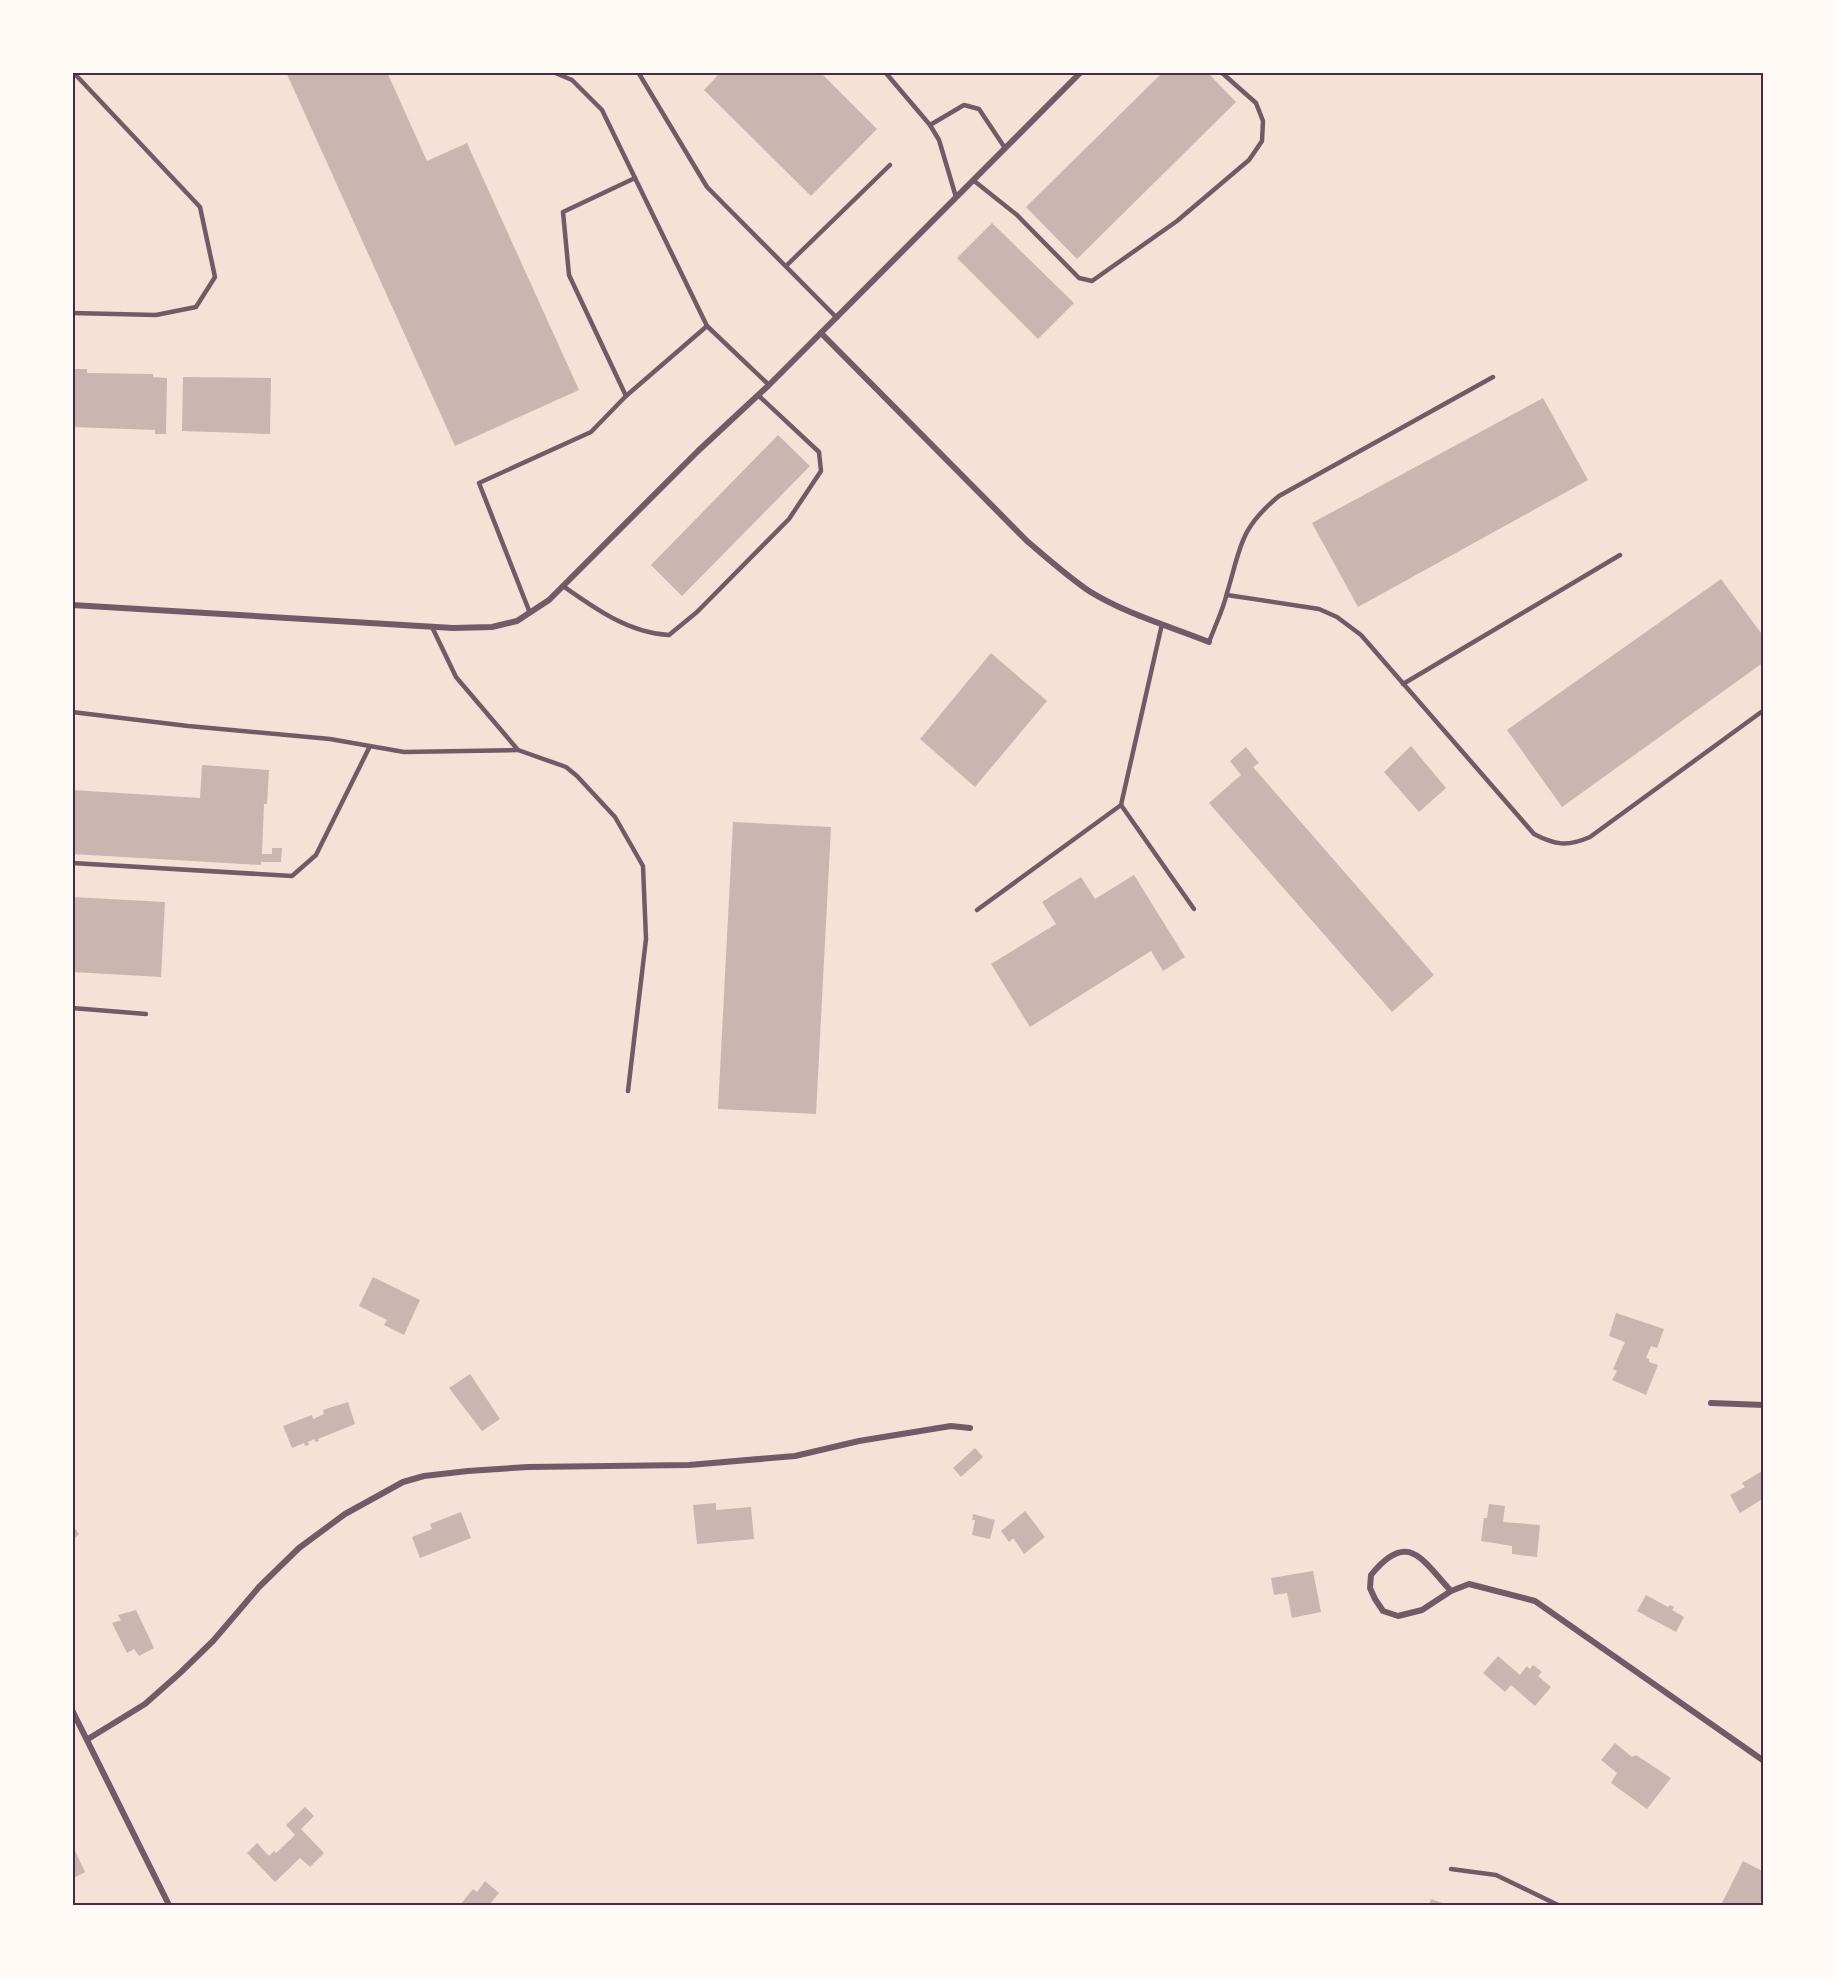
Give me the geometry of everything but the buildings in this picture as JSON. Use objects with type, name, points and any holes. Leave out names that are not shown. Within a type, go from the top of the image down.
[{"type":"street","points":[[72,605],[432,627],[492,627],[517,621],[549,600],[698,451],[837,318],[1081,72]]},
{"type":"street","points":[[821,333],[1027,541],[1063,572],[1116,606],[1209,642]]},
{"type":"street","points":[[1711,1403],[1764,1406]]},
{"type":"street","points":[[88,1739],[145,1704],[180,1673],[213,1641],[259,1587],[299,1548],[345,1514],[403,1482],[424,1476],[528,1467],[689,1465],[795,1456],[860,1441],[951,1426],[970,1428]]},
{"type":"street","points":[[1451,1591],[1411,1551],[1400,1551],[1390,1556],[1371,1575],[1370,1588],[1375,1599],[1383,1611],[1398,1616],[1422,1610],[1451,1591],[1469,1584],[1535,1600],[1764,1761]]},
{"type":"street","points":[[72,1710],[169,1905]]},
{"type":"lane","points":[[72,313],[156,315],[196,307],[214,277],[200,207],[73,72]]},
{"type":"lane","points":[[553,72],[572,80],[602,110],[708,327],[769,385]]},
{"type":"lane","points":[[638,72],[708,187],[837,318]]},
{"type":"lane","points":[[885,72],[930,125],[939,140],[957,197]]},
{"type":"lane","points":[[973,180],[1017,215],[1079,278],[1092,281],[1177,221],[1249,160],[1262,141],[1263,121],[1256,103],[1221,72]]},
{"type":"lane","points":[[930,125],[964,105],[979,109],[1005,148]]},
{"type":"lane","points":[[786,266],[890,165]]},
{"type":"lane","points":[[626,396],[568,275],[563,212],[635,178]]},
{"type":"lane","points":[[530,613],[479,483],[591,432],[626,396],[708,327]]},
{"type":"lane","points":[[1209,642],[1227,595],[1240,542],[1264,508],[1279,496],[1493,377]]},
{"type":"lane","points":[[563,586],[602,614],[654,634],[669,635],[697,612],[789,519],[821,471],[819,452],[758,395]]},
{"type":"lane","points":[[1403,684],[1620,555]]},
{"type":"lane","points":[[1227,595],[1319,609],[1337,617],[1361,635],[1534,834],[1550,842],[1575,844],[1590,837],[1764,710]]},
{"type":"lane","points":[[977,910],[1121,804],[1162,624]]},
{"type":"lane","points":[[432,627],[456,677],[518,750]]},
{"type":"lane","points":[[72,712],[188,726],[330,739],[404,752],[518,750],[566,766],[615,817],[643,866],[646,939],[628,1091]]},
{"type":"lane","points":[[72,863],[291,876],[316,855],[370,746]]},
{"type":"lane","points":[[1121,804],[1194,909]]},
{"type":"lane","points":[[72,1008],[146,1014]]},
{"type":"lane","points":[[1451,1869],[1496,1875],[1558,1905]]}]
